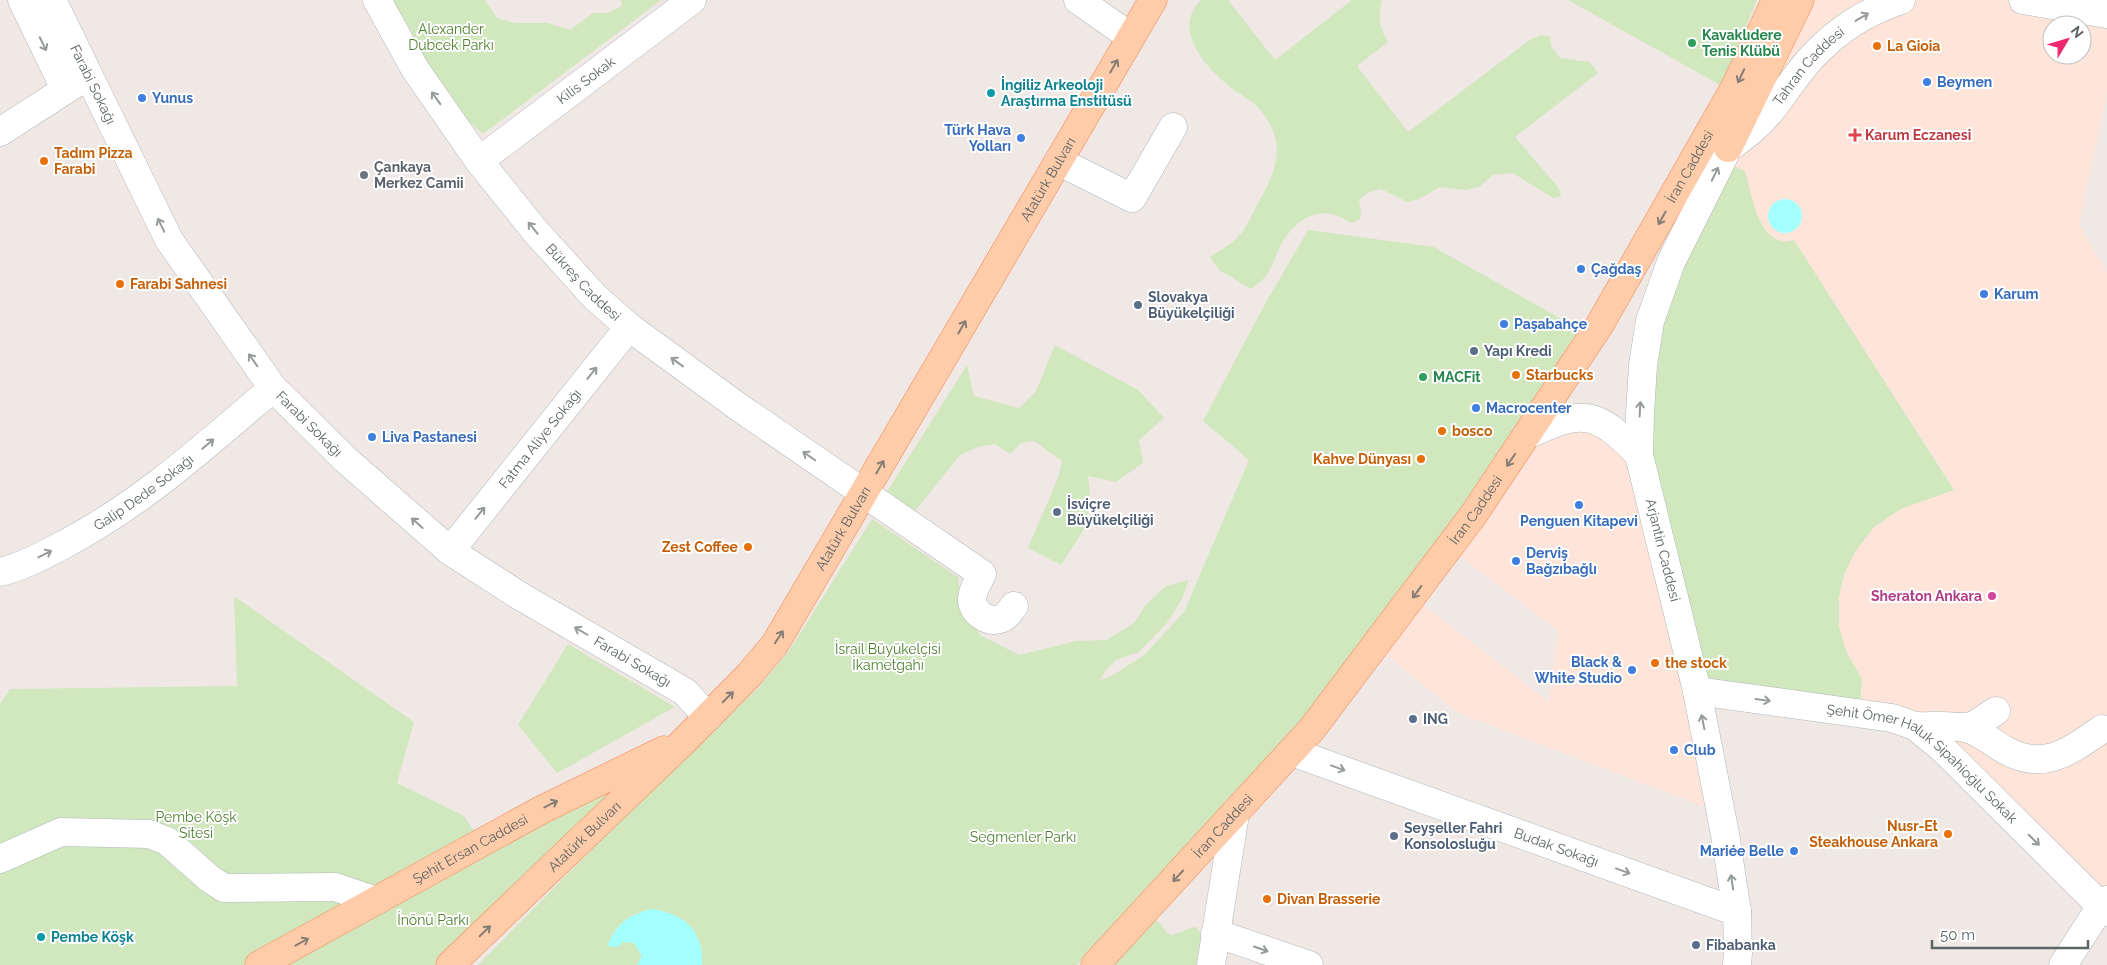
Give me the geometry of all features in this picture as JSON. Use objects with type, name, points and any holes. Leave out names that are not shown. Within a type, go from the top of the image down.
[{"type":"main road","name":"İran Caddesi","points":[[1095,965],[1292,752],[1418,590],[1474,514],[1599,326],[1735,87],[1776,0]]},
{"type":"main road","name":"İran Caddesi","points":[[1728,148],[1800,0]]},
{"type":"main road","name":"Atatürk Bulvarı","points":[[450,965],[685,740],[749,675],[775,644],[1147,11]]},
{"type":"main road","name":"Şehit Ersan Caddesi","points":[[259,965],[541,810],[685,740]]},
{"type":"street","points":[[0,132],[76,82],[22,0]]},
{"type":"street","name":"Farabi Sokağı","points":[[52,0],[76,82],[168,240],[273,388],[346,460],[450,551],[520,596],[685,692],[708,717]]},
{"type":"street","name":"Bükreş Caddesi","points":[[377,0],[415,69],[479,161],[536,232],[595,297],[629,327],[740,408],[982,574],[974,591],[972,601],[982,617],[991,620],[1000,619],[1009,614],[1014,606]]},
{"type":"street","name":"Kilis Sokak","points":[[479,161],[692,0]]},
{"type":"street","points":[[1078,0],[1147,11]]},
{"type":"street","name":"Tahran Caddesi","points":[[1728,148],[1744,138],[1768,114],[1813,56],[1832,38],[1852,22],[1876,9],[1901,0]]},
{"type":"street","points":[[2023,0],[2107,14]]},
{"type":"street","points":[[1058,161],[1132,198],[1173,127]]},
{"type":"street","name":"Arjantin Caddesi","points":[[1728,148],[1671,262],[1650,321],[1643,375],[1639,455],[1697,691],[1725,834],[1737,912],[1737,965]]},
{"type":"street","name":"Fatma Aliye Sokağı","points":[[450,551],[629,327]]},
{"type":"street","name":"Galip Dede Sokağı","points":[[0,572],[17,568],[89,531],[148,492],[273,388]]},
{"type":"street","points":[[1528,435],[1567,418],[1588,417],[1613,430],[1639,455]]},
{"type":"street","name":"Şehit Ömer Haluk Sipahioğlu Sokak","points":[[1697,691],[1892,718],[1915,726],[1943,749],[2105,906]]},
{"type":"street","points":[[1915,726],[1974,726],[1996,712]]},
{"type":"street","points":[[1961,727],[1981,734],[2006,751],[2041,759],[2057,757],[2069,752],[2102,729]]},
{"type":"street","name":"Budak Sokağı","points":[[1292,752],[1737,912]]},
{"type":"street","points":[[1211,965],[1235,814]]},
{"type":"street","points":[[0,859],[61,832],[149,834],[167,841],[210,879],[224,888],[335,887],[376,901]]},
{"type":"street","points":[[2063,965],[2105,906]]},
{"type":"street","points":[[1215,933],[1309,965]]},
{"type":"shaded area","points":[[1776,0],[2107,0],[2107,93],[2079,224],[2107,273],[2107,900],[1943,749],[1859,713],[1862,679],[1846,651],[1839,626],[1839,597],[1844,575],[1855,552],[1874,527],[1901,509],[1954,489],[1794,240],[1779,241],[1768,235],[1721,161]]},
{"type":"shaded area","points":[[1555,422],[1624,439],[1721,813],[1458,713],[1376,647],[1413,597],[1549,702],[1558,631],[1449,548]]},
{"type":"green space","name":"Alexander Dubcek Parkı","points":[[391,0],[485,0],[497,18],[515,23],[548,23],[570,30],[593,13],[608,13],[622,6],[621,0],[661,0],[483,134],[454,108]]},
{"type":"green space","points":[[1201,0],[1228,0],[1275,60],[1352,0],[1382,0],[1380,21],[1388,42],[1357,66],[1408,132],[1531,39],[1541,35],[1550,37],[1551,46],[1560,58],[1590,62],[1598,73],[1515,137],[1558,187],[1561,194],[1559,197],[1553,198],[1513,173],[1493,175],[1479,187],[1465,190],[1440,187],[1419,199],[1407,202],[1381,189],[1367,193],[1359,200],[1360,219],[1351,223],[1341,217],[1323,213],[1315,214],[1299,223],[1282,242],[1266,276],[1251,289],[1219,270],[1210,257],[1235,240],[1247,223],[1265,191],[1274,169],[1277,145],[1267,118],[1250,101],[1234,90],[1210,68],[1195,46],[1190,34],[1190,22],[1193,11]]},
{"type":"green space","name":"Kavaklıdere Tenis Klübü","points":[[1568,0],[1757,0],[1722,86]]},
{"type":"green space","points":[[1721,161],[1745,171],[1754,206],[1765,229],[1773,237],[1782,241],[1794,240],[1954,490],[1901,509],[1874,527],[1855,552],[1844,575],[1839,597],[1839,626],[1846,651],[1862,679],[1859,713],[1697,691],[1639,455],[1643,365]]},
{"type":"green space","points":[[1308,230],[1434,247],[1584,332],[1516,438],[1288,743],[1077,965],[478,965],[674,766],[757,689],[789,651],[872,519],[958,577],[962,609],[980,635],[1019,655],[1076,641],[1107,640],[1134,623],[1145,606],[1166,586],[1189,580],[1181,601],[1167,623],[1139,652],[1116,660],[1106,670],[1100,680],[1113,675],[1144,655],[1184,612],[1249,460],[1203,421],[1266,302]]},
{"type":"green space","points":[[1055,345],[1138,390],[1164,418],[1139,440],[1143,463],[1116,482],[1088,476],[1090,495],[1086,526],[1061,565],[1028,548],[1058,478],[1062,461],[1034,441],[1021,443],[1010,454],[995,444],[978,447],[960,455],[916,510],[885,495],[967,365],[974,396],[1019,408],[1036,391]]},
{"type":"green space","name":"Pembe Köşk Sitesi","points":[[234,596],[414,722],[397,783],[464,816],[481,842],[685,740],[450,965],[0,965],[0,704],[10,689],[237,686]]},
{"type":"green space","points":[[568,644],[675,707],[557,773],[518,725]]},
{"type":"green space","points":[[1149,917],[1157,921],[1171,935],[1196,927],[1205,939],[1203,950],[1196,965],[1095,965]]},
{"type":"water","points":[[1785,199],[1797,204],[1802,216],[1797,228],[1785,233],[1773,228],[1768,216],[1773,204]]},
{"type":"water","points":[[652,909],[674,915],[690,926],[700,943],[702,965],[637,965],[642,956],[634,943],[622,942],[619,947],[607,946],[615,931],[624,921],[636,914]]},
{"type":"place","name":"Kavaklıdere Tenis Klübü","points":[[1692,43]]},
{"type":"place","name":"La Gioia","points":[[1877,46]]},
{"type":"place","name":"Beymen","points":[[1927,82]]},
{"type":"place","name":"İngiliz Arkeoloji Araştırma Enstitüsü","points":[[991,93]]},
{"type":"place","name":"Yunus","points":[[142,98]]},
{"type":"place","name":"Karum Eczanesi","points":[[1855,135]]},
{"type":"place","name":"Türk Hava Yolları","points":[[1021,138]]},
{"type":"place","name":"Tadım Pizza Farabi","points":[[44,161]]},
{"type":"place","name":"Çankaya Merkez Camii","points":[[364,175]]},
{"type":"place","name":"Çağdaş","points":[[1581,269]]},
{"type":"place","name":"Farabi Sahnesi","points":[[120,284]]},
{"type":"place","name":"Karum","points":[[1984,294]]},
{"type":"place","name":"Slovakya Büyükelçiliği","points":[[1138,305]]},
{"type":"place","name":"Paşabahçe","points":[[1504,324]]},
{"type":"place","name":"Yapı Kredi","points":[[1474,351]]},
{"type":"place","name":"Starbucks","points":[[1516,375]]},
{"type":"place","name":"MACFit","points":[[1423,377]]},
{"type":"place","name":"Macrocenter","points":[[1476,408]]},
{"type":"place","name":"bosco","points":[[1442,431]]},
{"type":"place","name":"Liva Pastanesi","points":[[372,437]]},
{"type":"place","name":"Kahve Dünyası","points":[[1421,459]]},
{"type":"place","name":"Penguen Kitapevi","points":[[1579,505]]},
{"type":"place","name":"İsviçre Büyükelçiliği","points":[[1057,512]]},
{"type":"place","name":"Zest Coffee","points":[[748,547]]},
{"type":"place","name":"Derviş Bağzıbağlı","points":[[1516,561]]},
{"type":"place","name":"Sheraton Ankara","points":[[1992,596]]},
{"type":"place","name":"the stock","points":[[1655,663]]},
{"type":"place","name":"Black & White Studio","points":[[1632,670]]},
{"type":"place","name":"ING","points":[[1413,719]]},
{"type":"place","name":"Club","points":[[1674,750]]},
{"type":"place","name":"Nusr-Et Steakhouse Ankara","points":[[1948,834]]},
{"type":"place","name":"Seyşeller Fahri Konsolosluğu","points":[[1394,836]]},
{"type":"place","name":"Mariée Belle","points":[[1794,851]]},
{"type":"place","name":"Divan Brasserie","points":[[1267,899]]},
{"type":"place","name":"Pembe Köşk","points":[[41,937]]},
{"type":"place","name":"Fibabanka","points":[[1696,945]]},
{"type":"park label","name":"İsrail Büyükelçisi İkametgahı","points":[[888,658]]},
{"type":"park label","name":"Seğmenler Parkı","points":[[1023,837]]},
{"type":"park label","name":"İnönü Parkı","points":[[433,920]]}]
